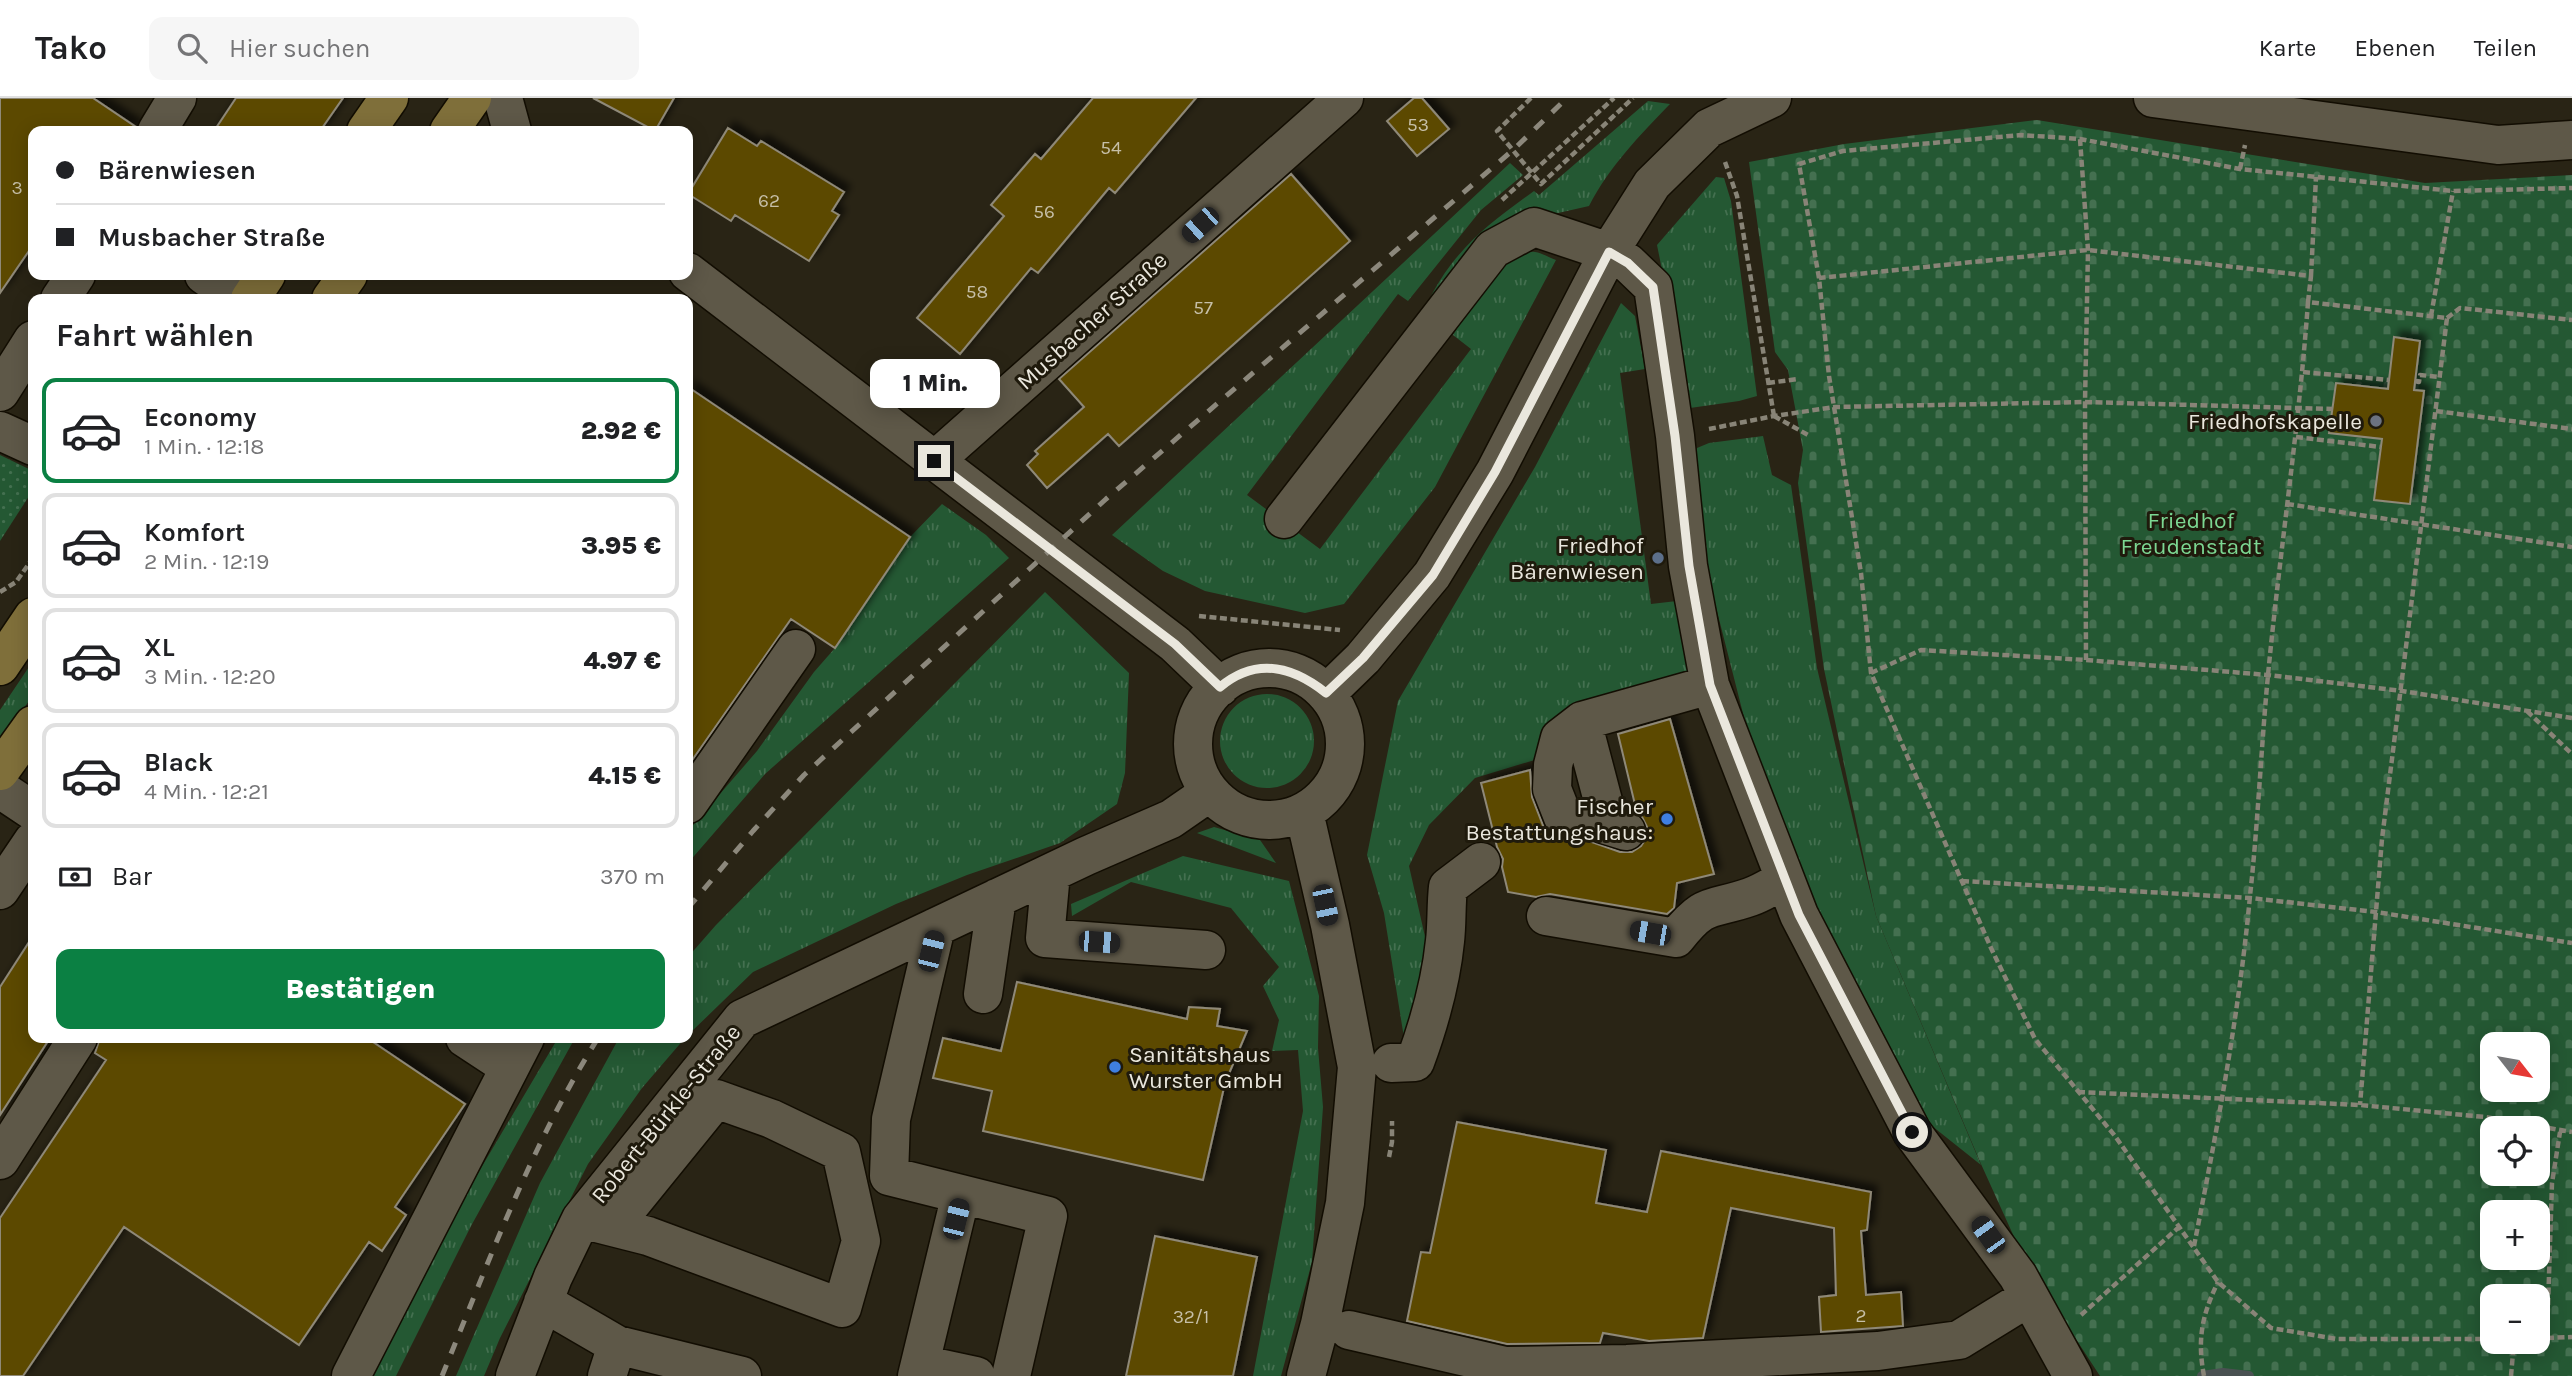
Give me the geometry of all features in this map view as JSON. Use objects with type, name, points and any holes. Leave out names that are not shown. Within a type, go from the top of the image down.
[{"type":"main road","points":[[452,126],[472,98]]},
{"type":"main road","points":[[0,666],[28,624]]},
{"type":"main road","points":[[0,771],[28,732]]},
{"type":"street","points":[[160,126],[177,98]]},
{"type":"street","points":[[503,98],[511,126]]},
{"type":"street","name":"Musbacher Straße","points":[[934,461],[1344,98]]},
{"type":"street","points":[[1326,693],[1363,658],[1433,575],[1495,472],[1609,252],[1652,184],[1709,128],[1772,98]]},
{"type":"street","points":[[2153,98],[2498,145],[2572,140]]},
{"type":"street","points":[[1284,519],[1493,249],[1534,227],[1609,252],[1628,263],[1653,287],[1675,436],[1689,566],[1710,685],[1799,915],[1912,1132],[2018,1276],[2073,1376]]},
{"type":"street","points":[[693,276],[1175,644],[1220,687]]},
{"type":"street","points":[[211,280],[224,289],[220,294]]},
{"type":"street","points":[[0,392],[28,348]]},
{"type":"street","points":[[0,431],[28,444]]},
{"type":"street","points":[[693,797],[796,649]]},
{"type":"street","points":[[1282,668],[1306,677],[1326,693],[1340,715],[1346,740],[1343,766],[1331,790],[1313,808],[1291,818],[1266,821],[1242,816],[1222,804],[1205,786],[1195,764],[1193,740],[1198,716],[1211,695],[1231,678],[1255,669],[1282,668]]},
{"type":"street","points":[[1613,825],[1604,810],[1582,721],[1710,685]]},
{"type":"street","points":[[0,789],[28,808]]},
{"type":"street","name":"Robert-Bürkle-Straße","points":[[515,1376],[543,1302],[742,1019],[1171,819],[1210,792]]},
{"type":"street","points":[[1304,812],[1357,1068],[1345,1203],[1320,1324],[1306,1376]]},
{"type":"street","points":[[0,890],[28,848]]},
{"type":"street","points":[[1391,1063],[1415,1062],[1427,1029],[1446,940],[1444,916],[1448,887],[1481,862]]},
{"type":"street","points":[[1051,873],[1045,938],[1206,950]]},
{"type":"street","points":[[1546,916],[1676,938],[1689,921],[1704,909],[1751,897],[1785,879]]},
{"type":"street","points":[[983,994],[997,898]]},
{"type":"street","points":[[936,927],[891,1119],[889,1176],[1048,1216],[1011,1376]]},
{"type":"street","points":[[0,1160],[75,1043]]},
{"type":"street","points":[[351,1376],[517,1053],[482,1043]]},
{"type":"street","points":[[716,1099],[772,1119],[841,1152],[861,1241],[842,1308],[648,1237],[597,1223],[716,1099]]},
{"type":"street","points":[[961,1194],[918,1370],[976,1376]]},
{"type":"street","points":[[1349,1330],[1504,1371],[1878,1351],[1959,1340],[2029,1297]]},
{"type":"street","points":[[543,1302],[612,1361],[742,1376]]},
{"type":"path","points":[[1531,98],[1497,131],[1541,184],[1633,98]]},
{"type":"path","points":[[1532,174],[1614,98]]},
{"type":"path","points":[[2480,1339],[2337,1339],[2271,1328],[2218,1282],[2115,1136],[2035,1039],[1871,673],[1861,573],[1836,429],[1835,407],[1826,373],[1819,278],[1799,164],[1843,151],[2021,135],[2080,139],[2240,169],[2453,191],[2572,188]]},
{"type":"path","points":[[2080,139],[2088,250],[2085,402],[2087,660]]},
{"type":"path","points":[[2240,169],[2244,149]]},
{"type":"path","points":[[1724,159],[1737,197],[1774,416]]},
{"type":"path","points":[[2193,1247],[2223,1099],[2250,898],[2268,675],[2300,410],[2316,177]]},
{"type":"path","points":[[2431,316],[2453,191]]},
{"type":"path","points":[[1819,278],[2088,250],[2311,275]]},
{"type":"path","points":[[2308,302],[2447,318],[2460,308],[2572,320]]},
{"type":"path","points":[[2360,1105],[2382,839],[2447,318]]},
{"type":"path","points":[[2303,372],[2389,380]]},
{"type":"path","points":[[2415,381],[2419,382],[2420,375],[2440,377]]},
{"type":"path","points":[[1768,383],[1798,379]]},
{"type":"path","points":[[1675,436],[1835,407],[2085,402],[2333,410]]},
{"type":"path","points":[[2436,411],[2572,429]]},
{"type":"path","points":[[1774,416],[1808,435]]},
{"type":"path","points":[[2296,437],[2381,447]]},
{"type":"path","points":[[2287,504],[2572,547]]},
{"type":"path","points":[[0,592],[16,582],[28,565]]},
{"type":"path","points":[[1197,616],[1340,630],[1363,658]]},
{"type":"path","points":[[1871,673],[1921,650],[2087,660],[2268,675],[2402,691],[2572,718]]},
{"type":"path","points":[[2527,711],[2572,754]]},
{"type":"path","points":[[1962,881],[2250,898],[2376,912],[2572,943]]},
{"type":"path","points":[[2078,1092],[2360,1105],[2485,1117],[2572,1132]]},
{"type":"path","points":[[2549,1284],[2552,1183],[2560,1132]]},
{"type":"path","points":[[2049,1332],[2086,1313],[2179,1227]]},
{"type":"path","points":[[2204,1376],[2200,1338],[2206,1307],[2218,1282]]},
{"type":"path","points":[[2550,1338],[2572,1337]]},
{"type":"path","points":[[2511,1375],[2513,1354]]},
{"type":"green space","points":[[1648,101],[1670,104],[1615,165],[1589,206],[1509,224],[1435,296],[1431,296],[1452,263],[1476,237],[1534,191],[1539,195]]},
{"type":"green space","name":"Friedhof Freudenstadt","points":[[2037,120],[2425,183],[2572,175],[2572,1376],[2100,1376],[2025,1261],[1876,916],[1824,669],[1798,483],[1803,450],[1788,370],[1775,352],[1749,162],[1844,144]]},
{"type":"green space","points":[[1510,163],[1523,175],[1481,210],[1408,301],[1398,294],[1247,495],[1320,549],[1471,349],[1453,335],[1488,283],[1499,270],[1523,253],[1540,253],[1556,260],[1435,487],[1344,604],[1305,613],[1205,591],[1163,571],[1112,535]]},
{"type":"green space","points":[[1716,177],[1724,178],[1731,201],[1757,396],[1690,408],[1657,245]]},
{"type":"green space","points":[[1621,303],[1635,316],[1645,369],[1620,373],[1651,604],[1677,601],[1691,675],[1541,758],[1475,778],[1429,825],[1409,866],[1428,950],[1405,1044],[1384,913],[1367,855],[1398,701],[1535,467]]},
{"type":"green space","points":[[1763,436],[1772,475],[1791,485],[1817,668],[1876,916],[1981,1165],[1927,1122],[1827,934],[1749,737],[1705,564],[1691,468],[1697,448],[1709,443]]},
{"type":"green space","points":[[0,455],[28,469],[28,498],[0,541]]},
{"type":"green space","points":[[942,504],[986,535],[1009,558],[765,774],[693,857],[693,825],[757,751],[814,672],[835,648],[910,537]]},
{"type":"green space","points":[[1045,592],[1129,673],[1125,773],[1117,804],[1060,843],[967,875],[896,904],[753,972],[693,1030],[693,951]]},
{"type":"green space","points":[[28,668],[28,702],[0,743],[0,710]]},
{"type":"green space","points":[[1267,694],[1285,698],[1300,708],[1310,723],[1314,741],[1310,759],[1300,774],[1285,784],[1267,788],[1249,784],[1234,774],[1224,759],[1220,741],[1224,723],[1234,708],[1249,698]]},
{"type":"green space","points":[[1214,827],[1260,840],[1276,863],[1197,833]]},
{"type":"green space","points":[[1183,856],[1289,881],[1319,996],[1318,1048],[1323,1107],[1312,1262],[1281,1376],[1253,1376],[1303,1111],[1298,1050],[1272,1051],[1279,1020],[1263,986],[1279,967],[1231,908],[1131,882],[1072,916],[1071,904]]},
{"type":"green space","points":[[555,1043],[572,1043],[471,1226],[396,1376],[371,1376],[439,1239]]},
{"type":"green space","points":[[616,1043],[681,1043],[642,1088],[588,1164],[500,1338],[484,1376],[456,1376],[540,1183]]},
{"type":"building","points":[[0,98],[93,98],[135,126],[28,126],[28,252],[0,293]]},
{"type":"building","points":[[236,98],[343,98],[323,126],[217,126]]},
{"type":"building","points":[[593,98],[674,98],[658,126],[646,126]]},
{"type":"building","points":[[1093,98],[1196,98],[1115,193],[1109,188],[1038,273],[1031,268],[960,354],[917,318],[1004,216],[991,205],[1035,154],[1041,159]]},
{"type":"building","points":[[1414,98],[1422,98],[1449,129],[1417,156],[1387,121]]},
{"type":"building","points":[[728,128],[757,146],[761,141],[844,192],[832,211],[839,215],[809,261],[735,215],[731,221],[693,197],[693,186]]},
{"type":"building","points":[[1291,174],[1350,241],[1119,446],[1108,434],[1047,488],[1027,465],[1038,454],[1035,451],[1084,407],[1059,379]]},
{"type":"building","name":"Friedhofskapelle","points":[[2394,337],[2420,341],[2414,390],[2424,391],[2410,504],[2374,500],[2382,439],[2329,433],[2336,383],[2388,389]]},
{"type":"building","points":[[693,390],[910,537],[835,648],[791,619],[693,759]]},
{"type":"building","name":"Fischer Bestattungshaus:","points":[[1670,719],[1714,874],[1677,883],[1674,908],[1667,914],[1550,894],[1536,897],[1508,892],[1502,867],[1503,859],[1497,847],[1481,783],[1530,770],[1532,797],[1544,828],[1549,833],[1567,841],[1589,841],[1620,852],[1632,852],[1641,846],[1647,837],[1647,827],[1637,813],[1618,734]]},
{"type":"building","points":[[28,944],[28,1043],[47,1043],[0,1115],[0,987]]},
{"type":"building","name":"Sanitätshaus Wurster GmbH","points":[[1017,982],[1187,1019],[1189,1007],[1220,1009],[1217,1026],[1247,1031],[1225,1083],[1203,1180],[983,1131],[992,1091],[933,1078],[943,1038],[1001,1051]]},
{"type":"building","points":[[98,1043],[374,1043],[465,1104],[395,1207],[406,1215],[382,1251],[369,1242],[299,1345],[124,1227],[23,1376],[0,1376],[0,1218],[106,1060],[95,1053]]},
{"type":"building","points":[[1457,1122],[1606,1150],[1596,1203],[1647,1212],[1661,1151],[1871,1192],[1867,1230],[1861,1231],[1866,1295],[1901,1292],[1903,1326],[1821,1332],[1819,1297],[1836,1295],[1834,1228],[1731,1208],[1703,1338],[1649,1341],[1603,1333],[1600,1343],[1507,1344],[1407,1321],[1421,1252],[1430,1253]]},
{"type":"building","points":[[1155,1236],[1257,1257],[1233,1376],[1126,1376]]},
{"type":"waterway","points":[[2202,1376],[2223,1373],[2249,1376]]},
{"type":"railway","points":[[693,902],[804,775],[1106,499],[1513,150],[1567,98]]},
{"type":"railway","points":[[442,1376],[532,1161],[552,1119],[595,1043]]},
{"type":"place","name":"Friedhofskapelle","points":[[2376,421]]},
{"type":"place","name":"Friedhof Bärenwiesen","points":[[1658,558]]},
{"type":"place","name":"Fischer Bestattungshaus:","points":[[1667,819]]},
{"type":"place","name":"Sanitätshaus Wurster GmbH","points":[[1115,1067]]},
{"type":"route","points":[[934,461],[1175,644],[1220,687],[1231,678],[1255,669],[1282,668],[1306,677],[1326,693],[1363,658],[1433,575],[1495,472],[1609,252],[1628,263],[1653,287],[1675,436],[1689,566],[1710,685],[1799,915],[1912,1132]]}]
